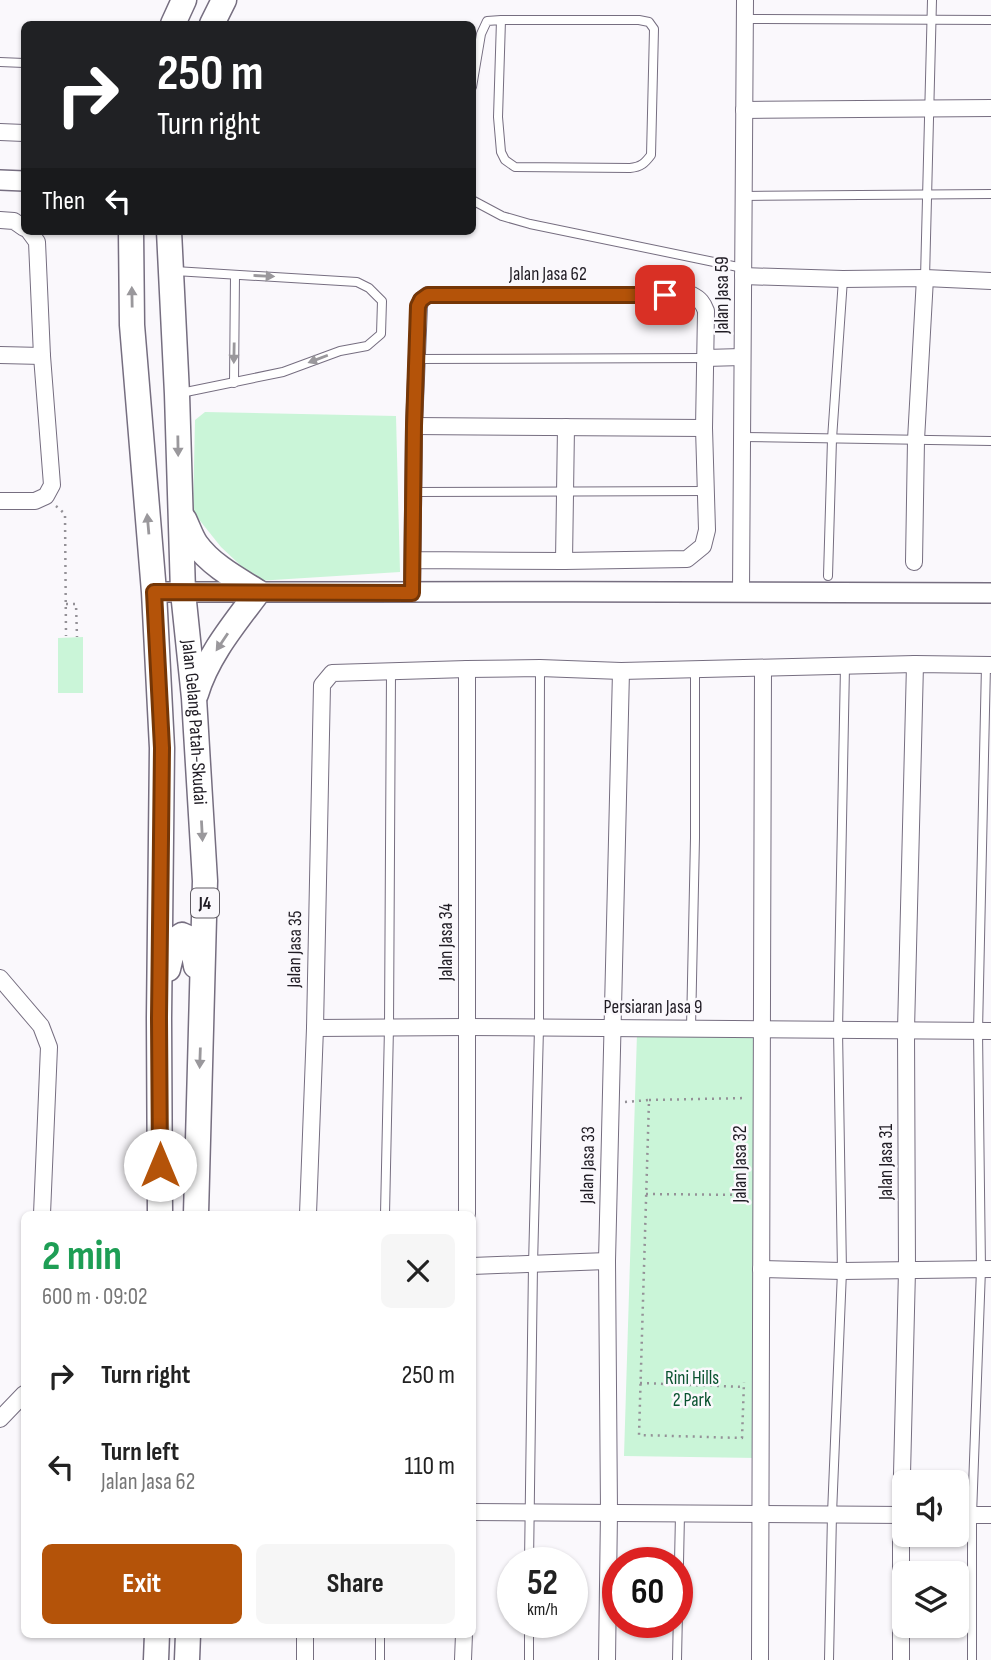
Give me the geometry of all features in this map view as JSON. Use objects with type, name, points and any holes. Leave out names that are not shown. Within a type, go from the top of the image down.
[{"type":"main road","points":[[174,21],[184,0]]},
{"type":"main road","points":[[214,21],[224,0]]},
{"type":"main road","name":"Jalan Gelang Patah-Skudai","points":[[130,235],[132,325],[154,592],[162,748],[160,1211]]},
{"type":"main road","name":"Jalan Gelang Patah-Skudai","points":[[169,235],[183,592],[194,698],[205,881],[196,1211]]},
{"type":"main road","points":[[180,512],[205,554],[258,592],[215,653],[200,680],[194,698]]},
{"type":"main road","points":[[159,1018],[175,940],[181,935],[191,939],[202,1014]]},
{"type":"main road","points":[[156,1660],[157,1638]]},
{"type":"main road","points":[[187,1660],[188,1638]]},
{"type":"street","name":"Jalan Jasa 59","points":[[741,591],[745,0]]},
{"type":"street","points":[[744,110],[991,108]]},
{"type":"street","points":[[0,132],[21,132]]},
{"type":"street","points":[[0,180],[21,181]]},
{"type":"street","points":[[0,220],[14,221],[21,225]]},
{"type":"street","points":[[0,501],[35,501],[46,495],[52,485],[37,242],[32,235]]},
{"type":"street","points":[[743,272],[843,279],[925,278],[991,281]]},
{"type":"street","points":[[914,562],[916,440],[925,278]]},
{"type":"street","name":"Jalan Jasa 62","points":[[412,593],[416,359],[418,306],[421,300],[428,295],[692,295],[699,299],[706,311],[704,428],[707,530],[703,546],[687,559],[564,561]]},
{"type":"street","points":[[0,355],[42,356]]},
{"type":"street","points":[[705,358],[742,357]]},
{"type":"street","points":[[414,426],[704,428]]},
{"type":"street","points":[[413,560],[564,561],[566,427]]},
{"type":"street","points":[[154,592],[991,593]]},
{"type":"street","name":"Jalan Jasa 31","points":[[904,1470],[907,1270],[906,1030],[915,664]]},
{"type":"street","points":[[391,673],[540,668],[621,671],[845,665],[989,665]]},
{"type":"street","name":"Jalan Jasa 32","points":[[760,1660],[763,668]]},
{"type":"street","name":"Jalan Jasa 34","points":[[467,669],[467,1211]]},
{"type":"street","name":"Jalan Jasa 33","points":[[607,1660],[607,1261],[621,671]]},
{"type":"street","name":"Jalan Jasa 35","points":[[308,1211],[322,685],[332,673],[391,673]]},
{"type":"street","points":[[0,978],[41,1026],[49,1047],[42,1211]]},
{"type":"street","name":"Persiaran Jasa 9","points":[[315,1028],[985,1031]]},
{"type":"street","points":[[476,1266],[607,1261]]},
{"type":"street","points":[[761,1269],[986,1269]]},
{"type":"street","points":[[0,1419],[21,1397]]},
{"type":"street","points":[[476,1512],[892,1515]]},
{"type":"street","points":[[969,1515],[991,1515]]},
{"type":"street","name":"Jalan Jasa 31","points":[[901,1660],[903,1547]]},
{"type":"street","points":[[305,1638],[305,1660]]},
{"type":"street","points":[[463,1660],[464,1638]]},
{"type":"lane","points":[[925,278],[932,0]]},
{"type":"lane","points":[[745,19],[991,20]]},
{"type":"lane","points":[[476,63],[481,34],[487,22],[501,20],[639,20],[649,22],[654,29],[651,155],[645,163],[630,168],[515,167],[505,160],[501,152],[498,117],[501,20]]},
{"type":"lane","points":[[0,62],[21,63]]},
{"type":"lane","points":[[743,196],[991,194]]},
{"type":"lane","points":[[476,202],[502,216],[530,224],[743,272]]},
{"type":"lane","points":[[172,271],[357,282],[369,288],[382,301],[381,334],[367,346],[340,351],[283,372],[177,394]]},
{"type":"lane","points":[[234,383],[235,275]]},
{"type":"lane","points":[[828,576],[832,439],[843,279]]},
{"type":"lane","points":[[416,359],[705,358]]},
{"type":"lane","points":[[742,437],[991,441]]},
{"type":"lane","points":[[413,492],[706,491]]},
{"type":"lane","points":[[829,1660],[842,1271],[838,1030],[845,665]]},
{"type":"lane","points":[[969,1470],[986,1269],[985,1031],[989,665]]},
{"type":"lane","points":[[529,1547],[539,1028],[540,668]]},
{"type":"lane","points":[[691,1028],[695,668]]},
{"type":"lane","points":[[385,1211],[391,673]]},
{"type":"lane","points":[[677,1660],[680,1514]]},
{"type":"lane","points":[[967,1547],[972,1660]]},
{"type":"lane","points":[[380,1638],[380,1660]]},
{"type":"lane","points":[[529,1638],[529,1660]]},
{"type":"path","points":[[46,495],[65,514],[66,636]]},
{"type":"path","points":[[66,604],[76,604],[77,637]]},
{"type":"path","points":[[611,1102],[754,1098]]},
{"type":"path","points":[[649,1100],[639,1435],[741,1438],[744,1374]]},
{"type":"path","points":[[646,1194],[750,1195]]},
{"type":"path","points":[[640,1383],[744,1387]]},
{"type":"green space","points":[[205,412],[396,416],[400,572],[257,581],[221,547],[193,512],[195,420]]},
{"type":"green space","points":[[83,637],[83,693],[58,693],[58,638]]},
{"type":"green space","name":"Rini Hills 2 Park","points":[[637,1033],[767,1033],[757,1458],[624,1456]]},
{"type":"route","points":[[160,1165],[162,748],[154,592],[412,593],[416,359],[418,306],[421,300],[428,295],[665,295]]}]
